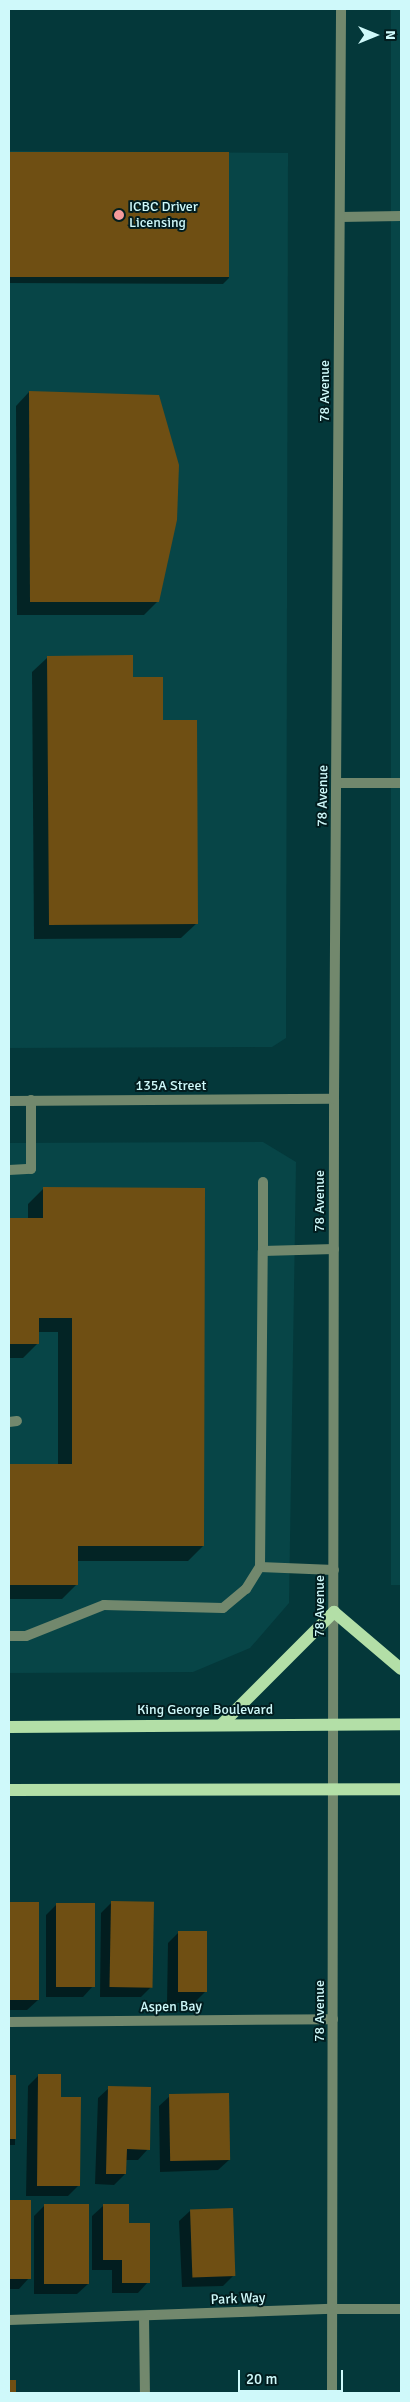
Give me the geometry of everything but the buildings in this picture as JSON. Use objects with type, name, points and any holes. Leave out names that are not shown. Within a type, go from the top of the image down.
[{"type":"main road","points":[[221,1725],[334,1612],[401,1669]]},
{"type":"main road","name":"King George Boulevard","points":[[9,1726],[401,1724]]},
{"type":"main road","points":[[9,1790],[401,1789]]},
{"type":"street","name":"78 Avenue","points":[[332,2393],[334,1099],[341,9]]},
{"type":"street","points":[[340,217],[401,216]]},
{"type":"street","points":[[337,783],[401,783]]},
{"type":"street","name":"135A Street","points":[[9,1101],[334,1099]]},
{"type":"street","points":[[9,1170],[31,1169],[31,1100]]},
{"type":"street","points":[[9,1636],[26,1636],[104,1605],[223,1608],[246,1590],[260,1567],[264,1251],[263,1182]]},
{"type":"street","points":[[264,1251],[334,1249]]},
{"type":"street","points":[[260,1567],[334,1570]]},
{"type":"street","name":"Aspen Bay","points":[[9,2022],[333,2018]]},
{"type":"street","name":"Park Way","points":[[9,2320],[332,2309],[401,2309]]},
{"type":"street","points":[[144,2316],[146,2393]]},
{"type":"shaded area","points":[[391,9],[401,9],[401,1585],[391,1585]]},
{"type":"shaded area","points":[[9,151],[288,153],[286,1038],[272,1047],[9,1048]]},
{"type":"shaded area","points":[[263,1142],[296,1162],[289,1603],[250,1648],[193,1672],[9,1673],[9,1143]]},
{"type":"place","name":"ICBC Driver Licensing","points":[[119,215]]}]
